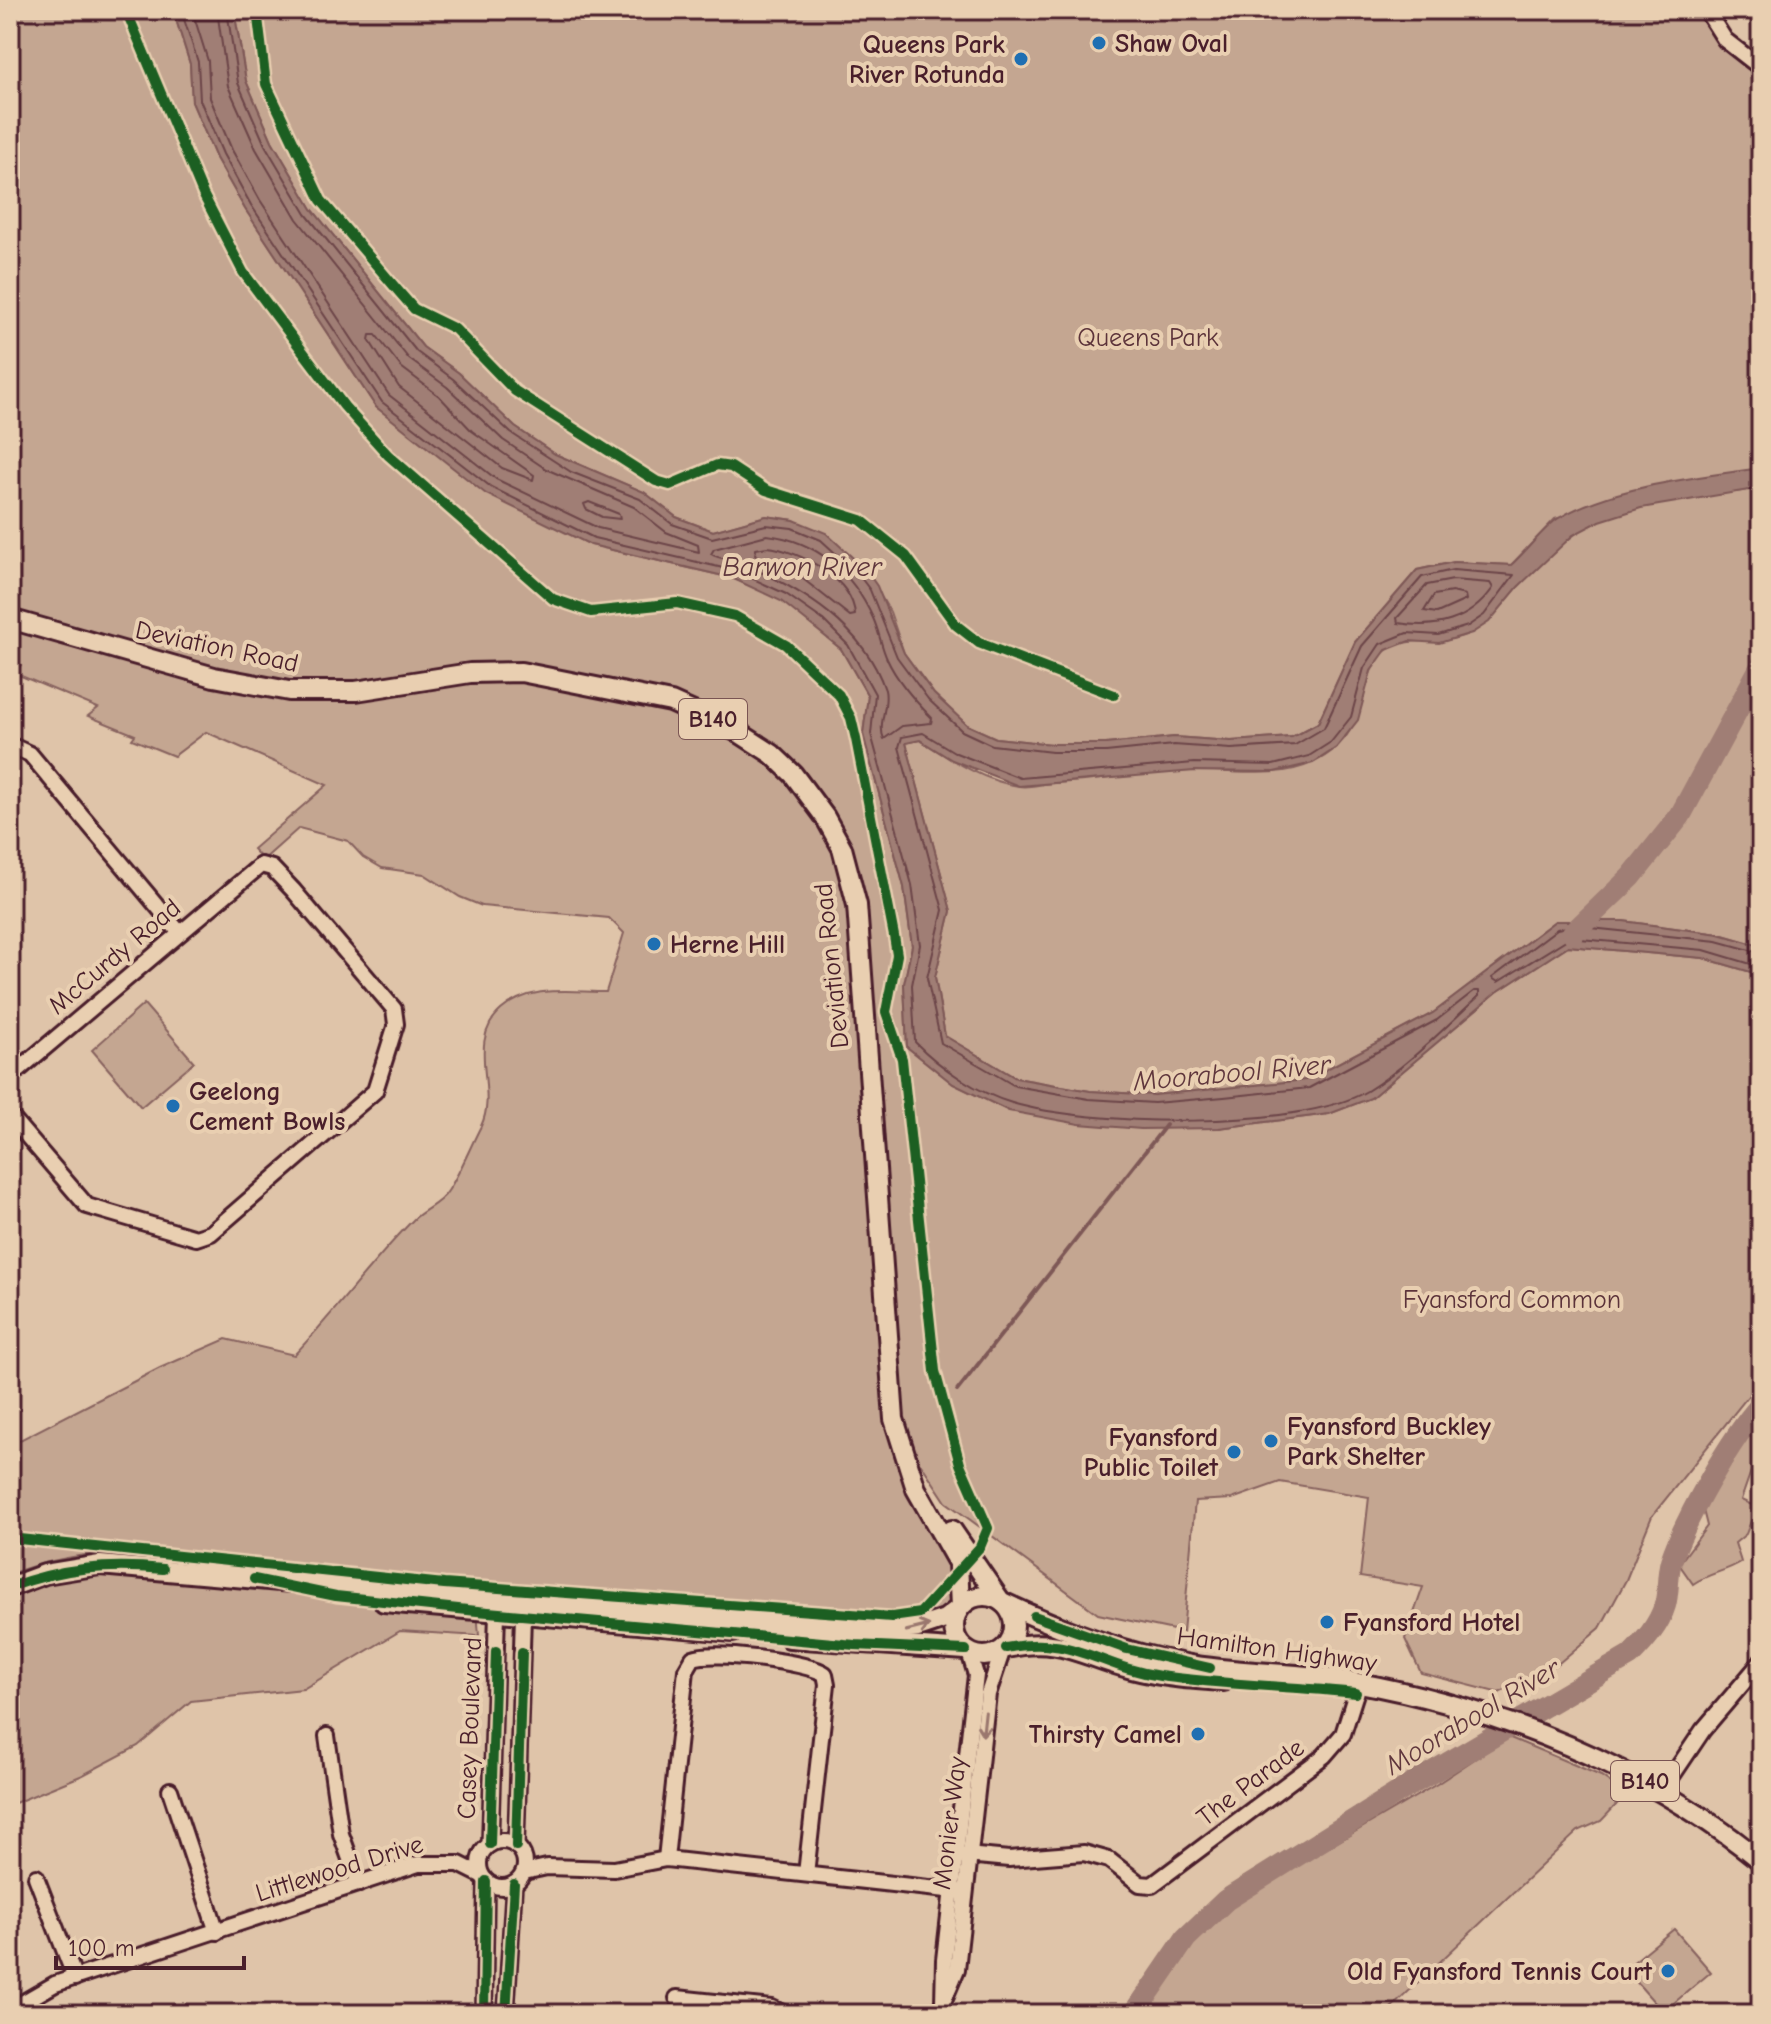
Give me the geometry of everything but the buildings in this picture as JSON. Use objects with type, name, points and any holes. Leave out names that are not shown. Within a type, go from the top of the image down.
[{"type":"main road","name":"Deviation Road","points":[[10,619],[214,677],[289,691],[356,691],[470,673],[521,672],[671,702],[738,732],[772,754],[793,774],[825,817],[842,848],[857,905],[894,1419],[921,1500],[958,1563],[959,1608]]},
{"type":"main road","name":"Deviation Road","points":[[906,1456],[1001,1601]]},
{"type":"main road","points":[[10,1587],[45,1574],[100,1565],[358,1588],[511,1609],[606,1605],[763,1624],[891,1633],[931,1624],[983,1595],[1001,1601]]},
{"type":"main road","points":[[271,1581],[336,1596],[511,1609],[855,1645],[968,1651]]},
{"type":"main road","name":"B140","points":[[959,1608],[955,1632],[968,1651],[985,1656],[1004,1648],[1015,1623],[1010,1609],[1001,1601]]},
{"type":"main road","name":"Hamilton Highway","points":[[1001,1601],[1099,1641],[1185,1671]]},
{"type":"main road","name":"Hamilton Highway","points":[[1004,1648],[1038,1642],[1061,1644],[1128,1668],[1357,1688],[1410,1696],[1499,1720],[1582,1751],[1662,1791],[1761,1861]]},
{"type":"street","points":[[1706,10],[1725,40],[1761,68]]},
{"type":"street","points":[[10,745],[21,747],[30,754],[179,932]]},
{"type":"street","name":"McCurdy Road","points":[[10,1077],[250,871],[261,865],[272,868],[394,1009],[396,1024],[375,1091],[211,1233],[196,1238],[87,1206],[10,1116]]},
{"type":"street","name":"Casey Boulevard","points":[[485,1849],[511,1609]]},
{"type":"street","name":"Casey Boulevard","points":[[511,1609],[520,1851]]},
{"type":"street","name":"Monier Way","points":[[963,1854],[988,1694],[1004,1648]]},
{"type":"street","name":"Monier Way","points":[[941,2008],[944,1960],[959,1891],[963,1854],[976,1675],[968,1651]]},
{"type":"street","points":[[666,1859],[688,1665],[699,1655],[739,1658],[808,1666],[825,1674],[827,1684],[806,1874]]},
{"type":"street","points":[[1662,1791],[1703,1730],[1761,1662]]},
{"type":"street","name":"The Parade","points":[[963,1854],[1009,1859],[1063,1852],[1090,1853],[1109,1860],[1145,1886],[1155,1883],[1324,1756],[1343,1734],[1357,1688]]},
{"type":"street","points":[[327,1736],[341,1834],[359,1884]]},
{"type":"street","points":[[170,1790],[217,1932]]},
{"type":"street","points":[[484,2014],[485,1849],[506,1841],[547,1867]]},
{"type":"street","name":"Littlewood Drive","points":[[459,1864],[485,1849]]},
{"type":"street","points":[[506,2014],[520,1851]]},
{"type":"street","points":[[484,1878],[499,1888],[547,1867],[614,1869],[666,1859],[959,1891]]},
{"type":"street","name":"Littlewood Drive","points":[[10,2010],[75,1978],[418,1864],[459,1864],[484,1878]]},
{"type":"street","points":[[36,1877],[75,1978]]},
{"type":"street","points":[[677,1998],[772,2008],[785,2014]]},
{"type":"green space","name":"Fyansford Common","points":[[10,10],[173,10],[190,64],[192,102],[216,158],[245,209],[376,407],[542,520],[591,545],[732,578],[781,600],[841,649],[868,696],[863,734],[904,887],[912,946],[904,984],[907,1047],[953,1084],[1009,1111],[1219,1128],[1329,1114],[1371,1098],[1497,992],[1568,946],[1703,958],[1761,975],[1761,1380],[1652,1516],[1626,1580],[1600,1628],[1559,1663],[1499,1693],[1421,1673],[1405,1639],[1423,1587],[1360,1577],[1369,1497],[1280,1482],[1232,1499],[1195,1501],[1183,1632],[1098,1614],[946,1502],[921,1464],[907,1457],[953,1552],[960,1607],[888,1621],[814,1622],[123,1552],[66,1558],[10,1574],[10,1445],[160,1368],[226,1339],[294,1355],[399,1234],[441,1199],[453,1183],[486,1112],[485,1037],[501,1010],[525,996],[538,993],[606,992],[624,933],[609,918],[482,906],[460,897],[424,874],[382,868],[363,857],[348,841],[299,828],[263,860],[253,849],[327,785],[206,732],[174,756],[132,739],[135,735],[88,716],[98,708],[14,673],[21,665],[10,659]]},
{"type":"green space","name":"Queens Park","points":[[234,10],[1697,10],[1723,49],[1761,76],[1761,468],[1694,480],[1555,519],[1511,565],[1454,562],[1417,570],[1355,642],[1318,723],[1292,737],[1231,741],[1174,737],[1106,744],[1052,744],[996,738],[967,725],[934,694],[904,653],[890,612],[865,569],[794,520],[766,516],[713,531],[676,517],[644,492],[555,454],[515,427],[459,373],[423,347],[312,209],[272,141],[246,81]]},
{"type":"green space","points":[[1761,488],[1761,946],[1719,934],[1623,921],[1555,921],[1433,1013],[1306,1080],[1154,1095],[1090,1091],[1016,1078],[945,1036],[935,977],[951,911],[906,743],[920,740],[993,780],[1023,786],[1159,773],[1255,773],[1300,768],[1333,750],[1347,735],[1377,660],[1387,650],[1406,642],[1451,639],[1474,631],[1492,617],[1549,557],[1588,526],[1610,516],[1661,503]]},
{"type":"green space","points":[[144,1004],[194,1062],[141,1107],[92,1050]]},
{"type":"green space","points":[[1741,1436],[1754,1437],[1757,1454],[1741,1500],[1752,1505],[1761,1499],[1761,1523],[1751,1521],[1746,1534],[1735,1543],[1741,1562],[1693,1584],[1679,1564],[1707,1526],[1702,1506]]},
{"type":"green space","points":[[105,1572],[477,1611],[479,1636],[400,1631],[303,1689],[191,1701],[138,1746],[83,1775],[10,1805],[10,1592],[43,1580]]},
{"type":"green space","points":[[1508,1737],[1601,1776],[1620,1789],[1619,1802],[1601,1821],[1578,1831],[1388,2011],[1381,2014],[1129,2014],[1146,1979],[1243,1897],[1437,1784]]},
{"type":"green space","name":"Old Fyansford Tennis Court","points":[[1674,1929],[1711,1972],[1663,2012],[1625,1969]]},
{"type":"water","name":"Barwon River","points":[[173,10],[234,10],[246,81],[272,141],[312,209],[423,347],[459,373],[515,427],[555,454],[644,492],[676,517],[713,531],[766,516],[794,520],[826,533],[865,569],[877,586],[904,653],[934,694],[967,725],[996,738],[1052,744],[1106,744],[1174,737],[1231,741],[1292,737],[1318,723],[1355,642],[1417,570],[1454,562],[1511,565],[1553,522],[1580,507],[1657,484],[1761,468],[1761,488],[1641,508],[1600,521],[1573,535],[1518,587],[1489,622],[1472,633],[1439,643],[1409,641],[1386,650],[1371,671],[1358,720],[1336,748],[1313,763],[1274,772],[1194,771],[1019,786],[952,760],[920,740],[906,743],[951,911],[935,977],[945,1036],[1016,1078],[1090,1091],[1154,1095],[1306,1080],[1433,1013],[1555,921],[1623,921],[1719,934],[1761,946],[1761,975],[1703,958],[1568,946],[1497,992],[1371,1098],[1329,1114],[1219,1128],[1141,1129],[1079,1124],[1009,1111],[953,1084],[907,1047],[904,984],[912,946],[904,887],[863,734],[868,696],[841,649],[781,601],[732,578],[591,545],[486,494],[376,407],[245,209],[216,158],[192,102],[190,64]]},
{"type":"waterway","points":[[1573,933],[1631,877],[1680,816],[1761,666]]},
{"type":"waterway","points":[[957,1391],[1166,1125]]},
{"type":"waterway","name":"Moorabool River","points":[[1134,2014],[1186,1938],[1226,1900],[1402,1790],[1630,1656],[1659,1619],[1666,1600],[1671,1561],[1698,1502],[1736,1437],[1761,1405]]},
{"type":"cycle path","points":[[10,1538],[444,1584],[892,1617],[920,1613],[980,1547],[988,1528],[960,1464],[935,1371],[902,1059],[886,1012],[897,955],[856,739],[851,718],[839,695],[786,645],[735,616],[677,603],[591,612],[553,599],[388,455],[344,406],[243,272],[203,194],[126,10]]},
{"type":"cycle path","points":[[257,10],[266,84],[321,200],[414,309],[455,329],[515,391],[656,481],[670,485],[717,465],[731,467],[766,490],[861,520],[906,556],[956,625],[979,643],[1114,695]]},
{"type":"cycle path","points":[[10,1587],[48,1575],[85,1569],[163,1569]]},
{"type":"cycle path","points":[[254,1579],[336,1596],[477,1611],[855,1645],[966,1650]]},
{"type":"cycle path","points":[[1034,1616],[1127,1649],[1210,1668]]},
{"type":"cycle path","points":[[1006,1648],[1050,1645],[1160,1676],[1356,1693]]},
{"type":"cycle path","points":[[490,1844],[496,1651]]},
{"type":"cycle path","points":[[516,1846],[522,1652]]},
{"type":"cycle path","points":[[484,2014],[486,1881]]},
{"type":"cycle path","points":[[506,2014],[514,1884]]},
{"type":"place","name":"Shaw Oval","points":[[1099,43]]},
{"type":"place","name":"Queens Park River Rotunda","points":[[1021,59]]},
{"type":"place","name":"Herne Hill","points":[[654,944]]},
{"type":"place","name":"Geelong Cement Bowls","points":[[173,1106]]},
{"type":"place","name":"Fyansford Buckley Park Shelter","points":[[1271,1441]]},
{"type":"place","name":"Fyansford Public Toilet","points":[[1234,1452]]},
{"type":"place","name":"Fyansford Hotel","points":[[1327,1622]]},
{"type":"place","name":"Thirsty Camel","points":[[1198,1734]]},
{"type":"place","name":"Old Fyansford Tennis Court","points":[[1668,1971]]}]
